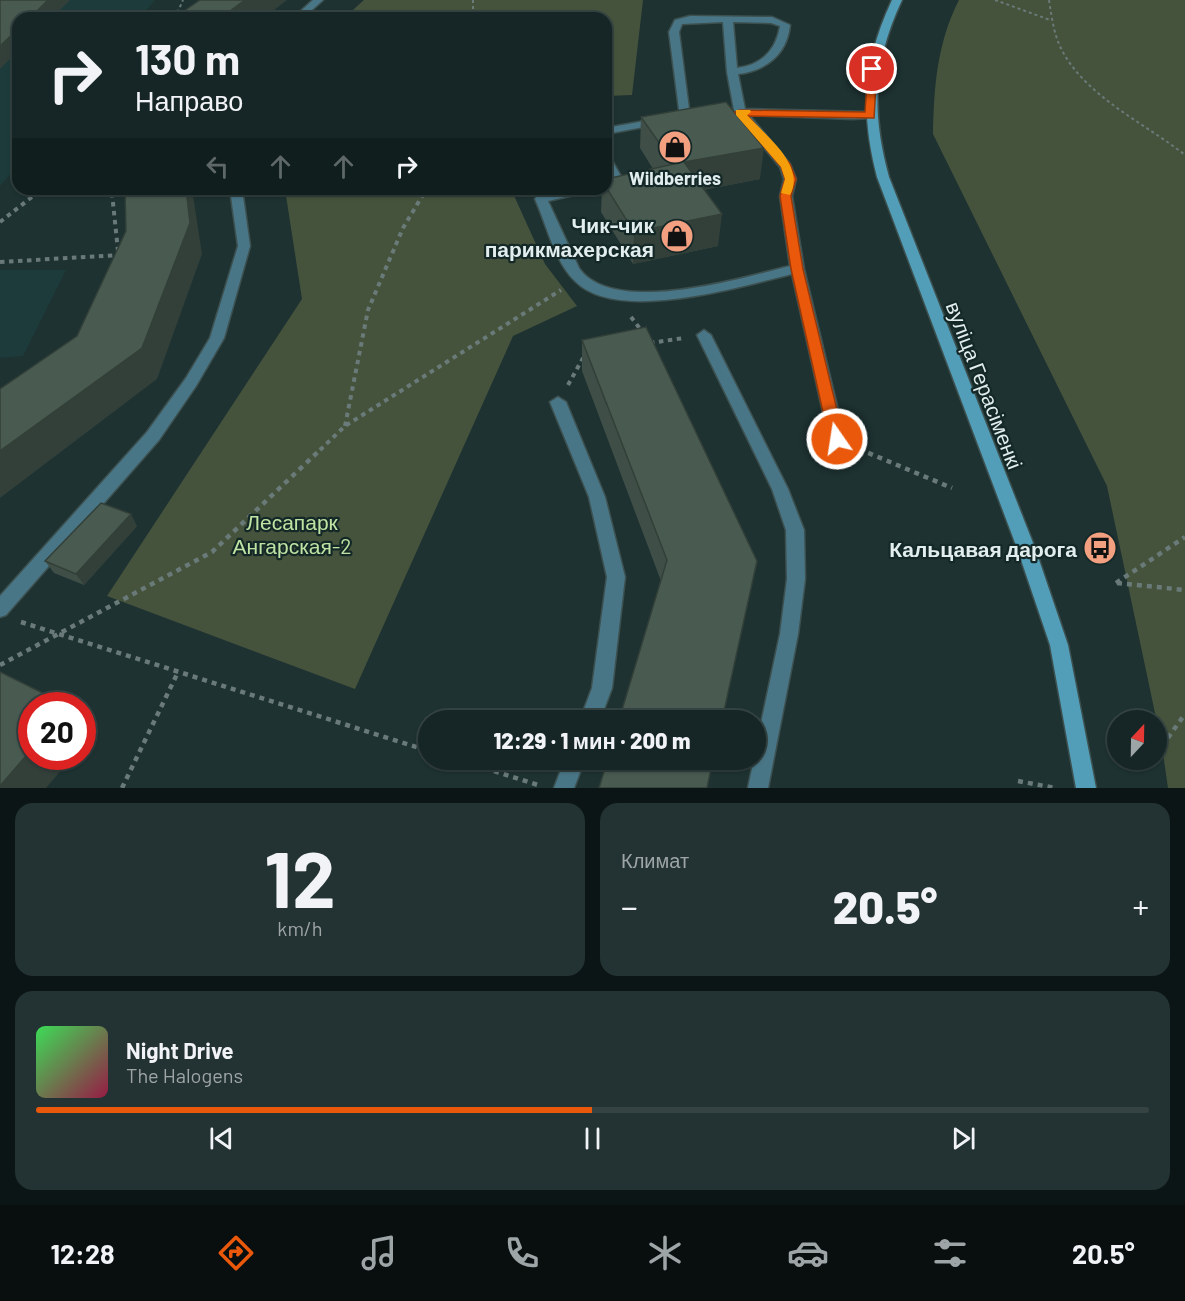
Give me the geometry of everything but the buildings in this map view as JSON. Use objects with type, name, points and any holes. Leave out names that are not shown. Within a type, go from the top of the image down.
[{"type":"street","name":"вуліца Герасіменкі","points":[[897,0],[881,30],[872,69],[870,116],[875,150],[883,177],[1026,548],[1059,645],[1086,788]]},
{"type":"lane","points":[[305,12],[318,0]]},
{"type":"lane","points":[[612,130],[691,117],[674,32],[678,22],[690,19],[772,20],[784,25],[785,31],[771,58],[764,66],[732,72]]},
{"type":"lane","points":[[728,20],[732,72],[740,112],[786,166],[790,179],[786,196],[787,212],[797,269],[837,439]]},
{"type":"lane","points":[[718,114],[740,112],[870,116]]},
{"type":"lane","points":[[612,170],[617,180],[612,181]]},
{"type":"lane","points":[[5,614],[153,436],[191,382],[217,338],[244,246],[237,195]]},
{"type":"lane","points":[[558,195],[541,199],[580,279],[597,293],[618,298],[648,299],[797,269]]},
{"type":"lane","points":[[704,335],[780,489],[795,530],[796,579],[789,634],[758,788]]},
{"type":"lane","points":[[558,402],[597,498],[616,577],[602,688],[594,710]]},
{"type":"lane","points":[[564,788],[571,770]]},
{"type":"path","points":[[995,0],[1050,20]]},
{"type":"path","points":[[1049,0],[1050,20],[1056,39],[1077,73],[1102,98],[1165,138],[1185,155]]},
{"type":"path","points":[[0,222],[34,195]]},
{"type":"path","points":[[113,195],[119,255],[115,264]]},
{"type":"path","points":[[345,426],[368,310],[403,228],[422,195]]},
{"type":"path","points":[[0,262],[119,255]]},
{"type":"path","points":[[0,664],[212,552],[345,426],[580,279]]},
{"type":"path","points":[[618,298],[650,343]]},
{"type":"path","points":[[639,345],[704,335]]},
{"type":"path","points":[[558,402],[586,353]]},
{"type":"path","points":[[837,439],[952,488]]},
{"type":"path","points":[[1185,537],[1116,583],[1185,590]]},
{"type":"path","points":[[5,614],[58,634],[418,748]]},
{"type":"path","points":[[122,788],[178,672]]},
{"type":"path","points":[[1167,739],[1185,714]]},
{"type":"path","points":[[491,770],[548,788]]},
{"type":"path","points":[[1018,781],[1055,788]]},
{"type":"shaded area","points":[[0,0],[155,0],[145,12],[12,12],[12,172],[0,186]]},
{"type":"shaded area","points":[[0,270],[66,270],[23,356],[0,358]]},
{"type":"green space","points":[[364,0],[643,0],[632,95],[612,96],[612,12],[351,12]]},
{"type":"green space","points":[[959,0],[1185,0],[1185,788],[1168,788],[1165,770],[1167,710],[1154,710],[1107,486],[933,134],[938,66],[952,16]]},
{"type":"green space","name":"Лесапарк Ангарская-2","points":[[286,195],[514,195],[545,264],[577,306],[513,336],[355,689],[107,596],[302,299]]},
{"type":"slow traffic","points":[[746,112],[740,112],[786,166],[790,179],[786,193]]},
{"type":"place","name":"Wildberries","points":[[675,147]]},
{"type":"place","name":"Чик-чик парикмахерская","points":[[677,236]]},
{"type":"place","name":"Кальцавая дарога","points":[[1100,548]]},
{"type":"route","points":[[837,439],[797,269],[788,220],[786,196],[790,179],[786,166],[740,112],[775,112],[836,117],[870,116],[872,69]]}]
